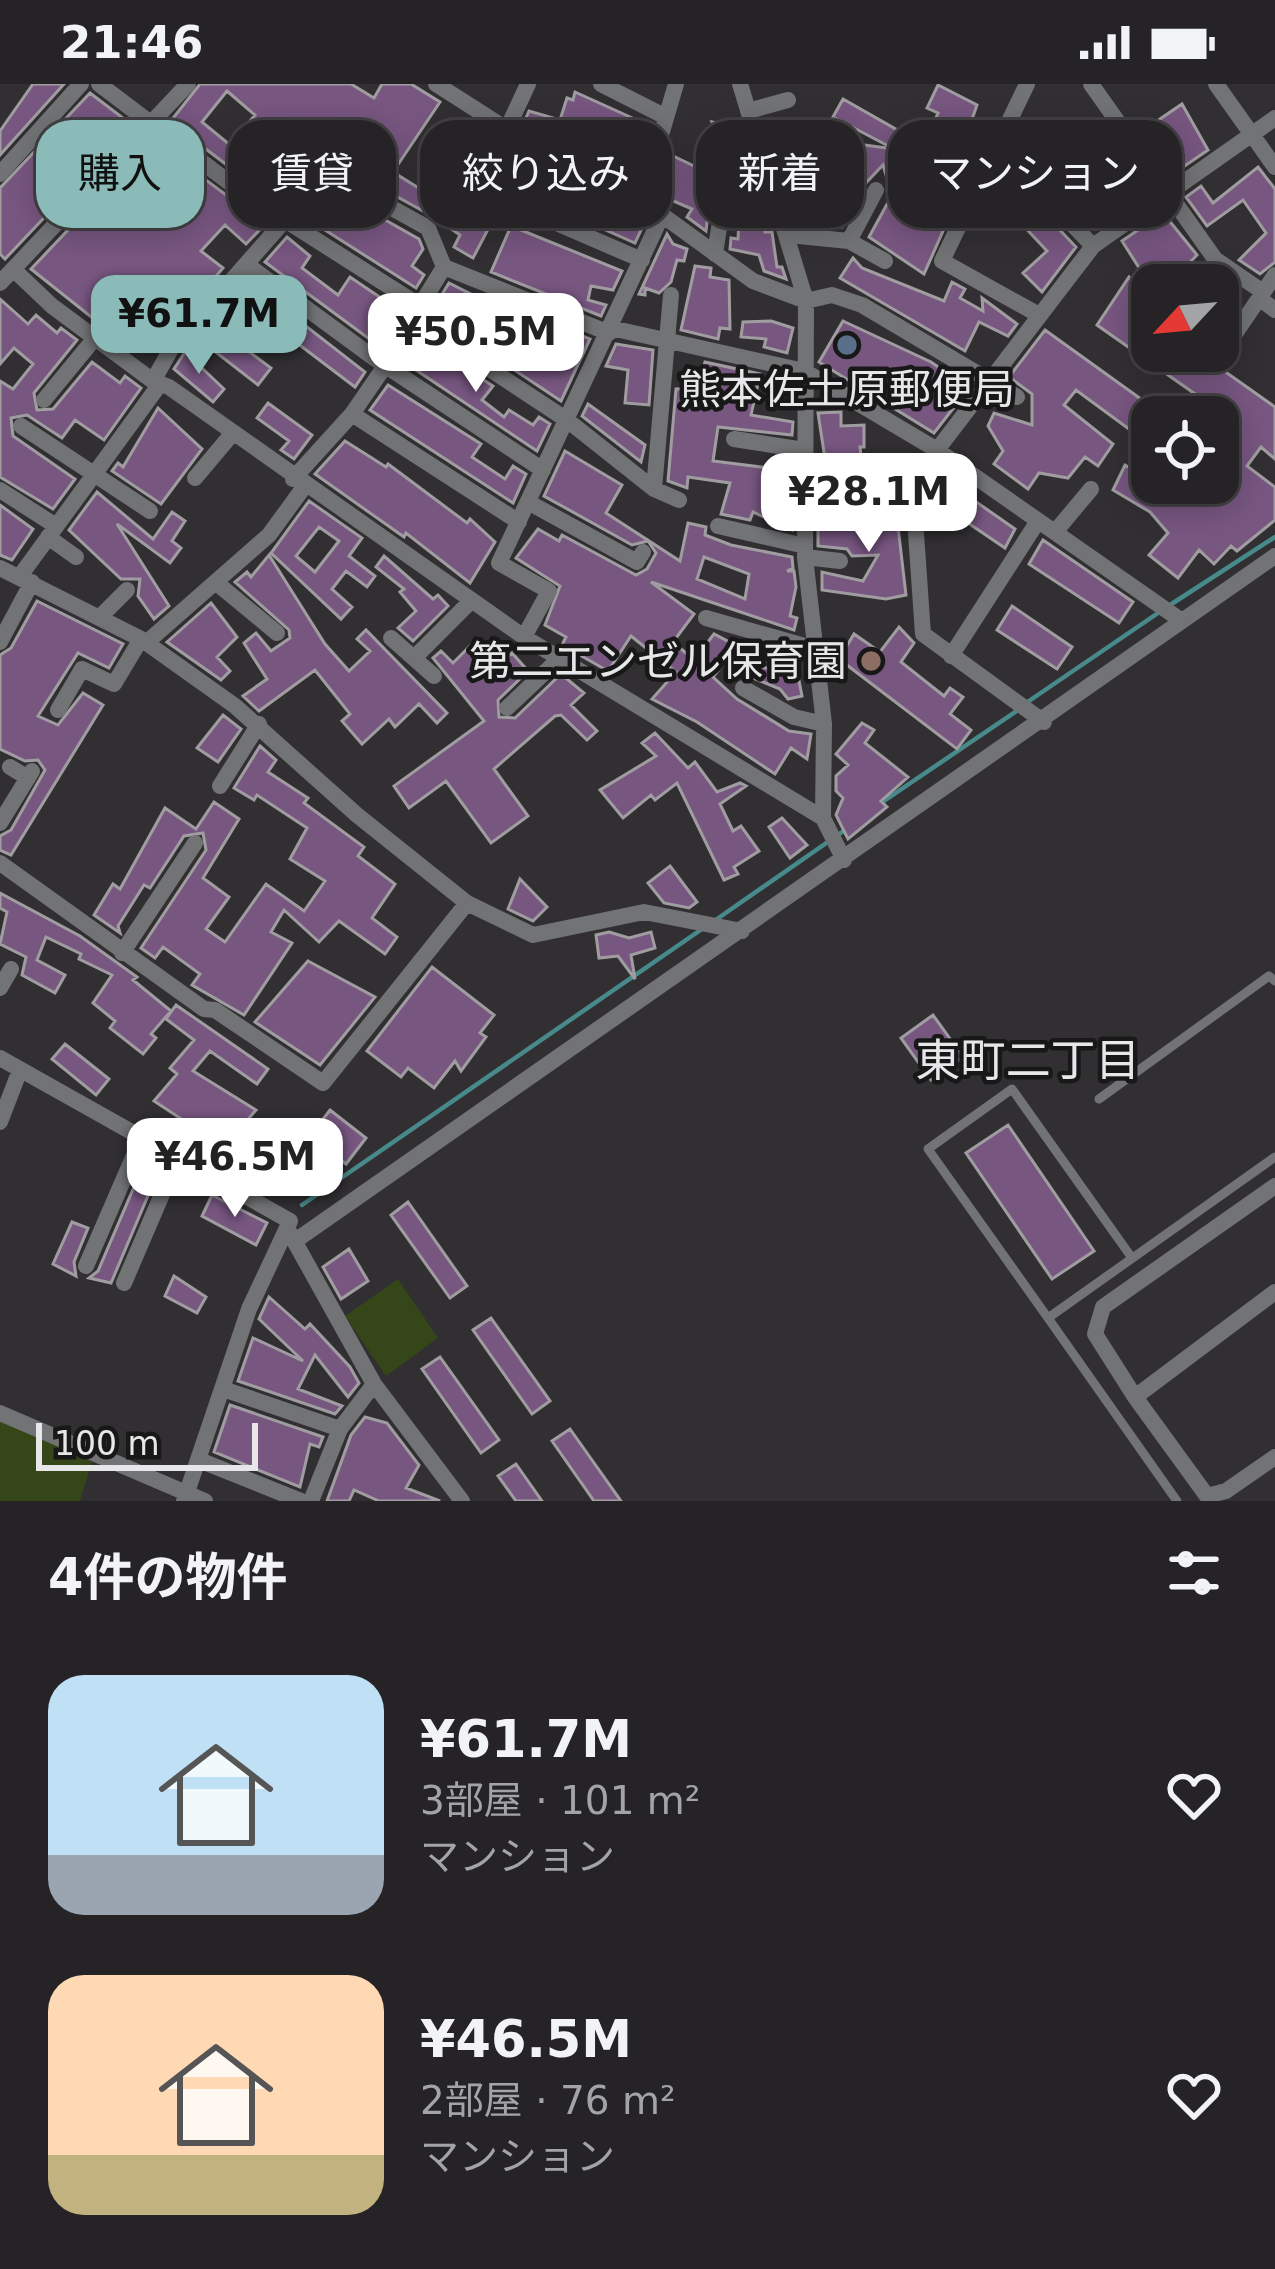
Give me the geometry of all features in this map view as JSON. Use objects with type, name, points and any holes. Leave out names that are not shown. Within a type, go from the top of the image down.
[{"type":"street","points":[[0,174],[81,84]]},
{"type":"street","points":[[99,84],[143,120]]},
{"type":"street","points":[[155,120],[188,84]]},
{"type":"street","points":[[436,84],[493,120]]},
{"type":"street","points":[[511,120],[528,84]]},
{"type":"street","points":[[601,84],[666,117]]},
{"type":"street","points":[[665,120],[676,84]]},
{"type":"street","points":[[740,84],[751,120]]},
{"type":"street","points":[[1010,120],[1027,84]]},
{"type":"street","points":[[1091,84],[1117,120]]},
{"type":"street","points":[[1216,84],[1275,167]]},
{"type":"street","points":[[748,110],[788,100]]},
{"type":"street","points":[[1182,182],[1275,118]]},
{"type":"street","points":[[204,165],[259,205],[296,155],[428,228],[444,267],[610,331],[804,371],[938,450],[1182,621]]},
{"type":"street","points":[[849,241],[876,190]]},
{"type":"street","points":[[1182,212],[1215,259],[1275,310]]},
{"type":"street","points":[[0,642],[52,532],[156,382],[171,349],[285,220],[567,420],[654,489],[680,500]]},
{"type":"street","points":[[672,222],[753,281],[806,301],[832,295],[862,304],[993,378],[1017,397]]},
{"type":"street","points":[[49,228],[5,273],[524,637],[823,818]]},
{"type":"street","points":[[567,228],[642,260]]},
{"type":"street","points":[[524,637],[549,591],[499,563],[656,228]]},
{"type":"street","points":[[716,254],[720,228]]},
{"type":"street","points":[[787,228],[806,301],[805,552],[824,724],[823,818],[844,860]]},
{"type":"street","points":[[958,228],[942,261],[1039,316]]},
{"type":"street","points":[[1076,228],[1093,246]]},
{"type":"street","points":[[1044,722],[951,656],[920,626],[914,490],[938,450],[1093,246],[1118,228]]},
{"type":"street","points":[[789,235],[849,241],[885,261]]},
{"type":"street","points":[[246,264],[380,362],[543,470]]},
{"type":"street","points":[[58,710],[82,669],[113,683],[144,641],[219,585],[269,536],[299,483],[352,414],[380,362],[444,267]]},
{"type":"street","points":[[1239,328],[1275,275]]},
{"type":"street","points":[[654,489],[671,295]]},
{"type":"street","points":[[44,400],[94,338]]},
{"type":"street","points":[[352,414],[519,522]]},
{"type":"street","points":[[21,426],[150,512]]},
{"type":"street","points":[[195,478],[232,434]]},
{"type":"street","points":[[734,439],[804,451]]},
{"type":"street","points":[[805,486],[839,486]]},
{"type":"street","points":[[1055,532],[1091,489]]},
{"type":"street","points":[[0,490],[76,557]]},
{"type":"street","points":[[528,502],[637,562],[643,552]]},
{"type":"street","points":[[951,656],[1038,521]]},
{"type":"street","points":[[718,526],[840,561]]},
{"type":"street","points":[[185,1497],[249,1309],[291,1234],[742,931],[1275,556]]},
{"type":"street","points":[[0,568],[144,641],[259,724],[357,815],[466,903],[533,935],[644,912],[742,931]]},
{"type":"street","points":[[219,585],[277,633]]},
{"type":"street","points":[[101,616],[127,590]]},
{"type":"street","points":[[414,658],[471,601]]},
{"type":"street","points":[[704,619],[815,650]]},
{"type":"street","points":[[391,638],[434,676]]},
{"type":"street","points":[[507,708],[560,658]]},
{"type":"street","points":[[742,688],[794,717],[824,724]]},
{"type":"street","points":[[220,786],[259,724]]},
{"type":"street","points":[[0,824],[30,775],[10,767]]},
{"type":"street","points":[[122,953],[195,843]]},
{"type":"street","points":[[1,867],[122,953],[323,1082],[466,903]]},
{"type":"street","points":[[0,988],[11,969]]},
{"type":"street","points":[[0,1058],[290,1221],[291,1234],[374,1384],[462,1501]]},
{"type":"street","points":[[0,1122],[20,1070]]},
{"type":"street","points":[[86,1266],[142,1137]]},
{"type":"street","points":[[124,1282],[178,1157]]},
{"type":"street","points":[[1275,1186],[1103,1307],[1095,1334],[1209,1498],[1275,1457]]},
{"type":"street","points":[[1135,1397],[1275,1292]]},
{"type":"street","points":[[311,1501],[340,1429],[374,1384]]},
{"type":"street","points":[[223,1389],[340,1429]]},
{"type":"street","points":[[0,1413],[185,1497],[205,1501]]},
{"type":"street","points":[[199,1460],[301,1501]]},
{"type":"lane","points":[[1099,1100],[1269,976],[1275,981]]},
{"type":"lane","points":[[1132,1258],[1012,1089],[928,1149],[1177,1501]]},
{"type":"lane","points":[[1048,1318],[1275,1157]]},
{"type":"green space","points":[[398,1279],[438,1338],[386,1376],[345,1316]]},
{"type":"green space","points":[[0,1420],[92,1461],[80,1501],[0,1501]]},
{"type":"building","points":[[33,84],[64,84],[0,155],[0,131]]},
{"type":"building","points":[[200,84],[351,84],[374,98],[382,84],[411,84],[440,102],[428,120],[420,120],[420,132],[396,168],[396,120],[251,120],[255,115],[227,91],[204,120],[172,120]]},
{"type":"building","points":[[938,85],[977,105],[972,120],[935,120],[938,113],[927,108]]},
{"type":"building","points":[[575,92],[637,120],[560,120],[567,98],[573,100]]},
{"type":"building","points":[[90,93],[125,120],[64,120]]},
{"type":"building","points":[[843,99],[888,125],[888,146],[864,133],[864,120],[833,117]]},
{"type":"building","points":[[1182,104],[1208,150],[1182,168],[1182,120],[1159,120]]},
{"type":"building","points":[[529,111],[560,120],[525,120]]},
{"type":"building","points":[[204,124],[228,143],[228,166],[204,148]]},
{"type":"building","points":[[864,145],[888,148],[888,182],[883,165],[864,186]]},
{"type":"building","points":[[36,150],[36,226],[5,259],[0,254],[0,188]]},
{"type":"building","points":[[672,155],[696,167],[696,224],[687,217],[692,209],[672,200]]},
{"type":"building","points":[[1258,167],[1275,189],[1275,262],[1260,274],[1239,260],[1266,233],[1243,200],[1207,226],[1186,197],[1201,186],[1213,203]]},
{"type":"building","points":[[396,174],[420,189],[420,209],[396,196]]},
{"type":"building","points":[[204,178],[228,196],[228,228],[225,225],[201,251],[223,268],[164,337],[153,328],[134,351],[31,269],[70,228],[204,228]]},
{"type":"building","points":[[888,202],[888,228],[944,228],[924,274],[869,237]]},
{"type":"building","points":[[396,226],[419,239],[423,249],[412,266],[424,275],[416,288],[322,228]]},
{"type":"building","points":[[228,228],[262,228],[246,244]]},
{"type":"building","points":[[450,228],[489,228],[473,258],[454,247],[460,235]]},
{"type":"building","points":[[510,228],[622,271],[613,290],[591,286],[588,300],[606,305],[601,316],[491,272]]},
{"type":"building","points":[[601,228],[642,228],[635,243]]},
{"type":"building","points":[[739,228],[772,232],[777,267],[782,267],[786,279],[764,271],[759,255],[730,249],[731,238],[738,239]]},
{"type":"building","points":[[1026,228],[1058,228],[1076,247],[1042,292],[1023,273],[1047,251]]},
{"type":"building","points":[[1141,228],[1175,228],[1197,255],[1188,264],[1137,264],[1122,241]]},
{"type":"building","points":[[667,234],[673,244],[687,249],[684,261],[677,260],[671,282],[659,293],[645,288],[645,295],[639,294]]},
{"type":"building","points":[[287,237],[310,256],[302,268],[338,295],[350,277],[399,310],[372,341],[265,262]]},
{"type":"building","points":[[853,258],[862,268],[944,301],[952,282],[965,289],[960,298],[983,311],[982,298],[1017,324],[1008,336],[979,322],[965,351],[840,278]]},
{"type":"building","points":[[695,266],[711,268],[710,277],[729,280],[730,329],[720,328],[718,339],[681,330]]},
{"type":"building","points":[[1129,277],[1131,349],[1097,325]]},
{"type":"building","points":[[248,281],[365,372],[355,387],[235,296]]},
{"type":"building","points":[[449,283],[565,341],[570,331],[590,339],[561,401],[430,314]]},
{"type":"building","points":[[0,299],[28,324],[36,315],[57,333],[61,328],[77,340],[34,393],[37,410],[53,409],[92,362],[120,383],[125,376],[141,388],[104,440],[75,420],[62,438],[27,415],[11,418],[13,436],[75,479],[53,509],[0,477],[0,381],[13,389],[33,364],[14,348],[0,364]]},
{"type":"building","points":[[771,321],[793,328],[787,353],[764,347],[766,339],[741,337],[743,322]]},
{"type":"building","points":[[843,321],[931,362],[969,388],[934,433],[819,362]]},
{"type":"building","points":[[1045,330],[1137,396],[1131,396],[1131,431],[1076,390],[1064,405],[1113,444],[1098,466],[1085,457],[1068,478],[1039,473],[1028,489],[994,464],[1003,451],[988,426],[994,413],[1032,425],[1032,394],[1009,377]]},
{"type":"building","points":[[225,334],[271,368],[258,385],[213,350]]},
{"type":"building","points":[[616,344],[653,350],[649,405],[625,403],[628,370],[606,366]]},
{"type":"building","points":[[416,349],[432,359],[438,350],[493,386],[482,400],[504,417],[509,410],[533,425],[539,417],[550,424],[537,451],[407,364]]},
{"type":"building","points":[[185,352],[224,389],[213,402],[174,369]]},
{"type":"building","points":[[705,362],[760,374],[751,415],[793,422],[792,435],[718,427],[713,461],[793,471],[792,530],[753,512],[750,520],[721,514],[730,483],[688,477],[687,488],[668,481],[676,389],[699,388]]},
{"type":"building","points":[[1164,372],[1226,372],[1275,407],[1275,459],[1261,447],[1247,466],[1275,487],[1275,520],[1237,551],[1231,546],[1214,564],[1199,550],[1178,578],[1149,555],[1168,533],[1137,504],[1239,504],[1239,396],[1198,396]]},
{"type":"building","points":[[388,385],[481,444],[472,457],[505,479],[513,466],[526,474],[513,503],[370,410]]},
{"type":"building","points":[[268,403],[312,435],[294,459],[281,450],[289,441],[257,418]]},
{"type":"building","points":[[588,404],[645,445],[641,462],[582,416]]},
{"type":"building","points":[[158,408],[202,449],[161,504],[112,471],[118,463],[123,467]]},
{"type":"building","points":[[841,412],[841,426],[864,425],[864,447],[860,447],[864,483],[851,484],[840,473],[818,473],[818,459],[825,459],[818,413]]},
{"type":"building","points":[[345,441],[388,464],[467,523],[470,519],[495,542],[470,583],[406,533],[404,537],[315,474]]},
{"type":"building","points":[[565,451],[622,485],[606,513],[680,561],[688,523],[706,527],[705,535],[731,545],[792,557],[793,568],[787,571],[794,571],[796,587],[790,616],[797,618],[794,630],[651,582],[694,614],[673,642],[694,660],[714,634],[737,646],[713,677],[737,699],[789,731],[811,734],[807,759],[791,748],[775,774],[697,722],[652,699],[676,672],[631,636],[608,671],[562,645],[566,637],[545,625],[560,586],[516,558],[538,529],[559,541],[562,535],[636,575],[647,569],[656,553],[648,541],[632,545],[544,496]],"holes":[[[704,557],[749,574],[745,599],[697,579]]]},
{"type":"building","points":[[1125,465],[1131,469],[1131,501],[1113,490]]},
{"type":"building","points":[[952,485],[1015,529],[1005,548],[940,504]]},
{"type":"building","points":[[97,492],[153,539],[172,512],[185,521],[172,541],[181,548],[170,563],[117,524],[169,606],[154,619],[138,596],[140,579],[121,579],[69,530]]},
{"type":"building","points":[[309,501],[362,538],[349,556],[375,576],[367,587],[346,571],[332,589],[352,607],[341,619],[271,553]],"holes":[[[319,527],[339,541],[315,572],[296,556]]]},
{"type":"building","points":[[895,501],[906,595],[886,599],[822,590],[822,572],[863,581],[878,555],[852,556],[847,549],[818,546],[818,525],[876,525],[874,502]]},
{"type":"building","points":[[0,505],[33,529],[12,560],[0,555]]},
{"type":"building","points":[[1043,540],[1133,602],[1119,623],[1029,564]]},
{"type":"building","points":[[269,555],[325,644],[349,671],[370,651],[357,639],[366,630],[447,713],[437,723],[419,704],[395,727],[389,719],[362,744],[342,721],[350,714],[315,670],[259,711],[243,696],[267,679],[244,643],[256,633],[271,651],[290,638],[289,630],[235,582],[247,572],[251,577]]},
{"type":"building","points":[[384,556],[433,599],[438,595],[448,606],[413,641],[398,628],[416,611],[400,592],[404,589],[376,567]]},
{"type":"building","points":[[37,601],[123,644],[109,668],[78,653],[38,716],[58,725],[83,693],[103,705],[11,855],[0,850],[0,836],[11,830],[45,770],[38,760],[25,761],[0,749],[0,655],[11,648]]},
{"type":"building","points":[[211,603],[237,637],[217,657],[230,671],[221,680],[167,642]]},
{"type":"building","points":[[1012,606],[1072,647],[1057,669],[997,630]]},
{"type":"building","points":[[899,627],[914,643],[901,662],[944,696],[950,688],[963,697],[950,714],[971,730],[957,749],[839,659],[854,634],[880,652]]},
{"type":"building","points":[[478,638],[501,663],[512,653],[528,671],[498,700],[499,717],[515,718],[561,674],[584,693],[571,705],[597,731],[587,740],[561,715],[555,716],[494,769],[528,816],[491,843],[446,781],[409,808],[394,786],[484,721],[433,658],[441,651],[453,663]]},
{"type":"building","points":[[795,660],[802,696],[788,699],[780,689],[748,676],[750,666],[782,670],[781,663]]},
{"type":"building","points":[[223,715],[241,729],[218,762],[197,748]]},
{"type":"building","points":[[862,723],[874,730],[865,743],[908,777],[881,801],[887,807],[848,839],[836,815],[843,798],[836,791],[836,776],[848,765],[836,754]]},
{"type":"building","points":[[655,733],[688,768],[695,762],[717,792],[740,783],[746,786],[720,804],[733,831],[741,826],[759,851],[734,867],[738,874],[724,880],[677,783],[655,800],[651,795],[623,818],[600,790],[656,756],[642,743]]},
{"type":"building","points":[[260,746],[276,760],[268,772],[308,798],[304,803],[364,847],[358,856],[395,884],[372,918],[397,937],[385,954],[339,921],[319,942],[284,910],[271,932],[292,943],[244,1015],[192,985],[200,974],[163,947],[155,958],[141,948],[206,850],[203,833],[184,836],[150,888],[144,885],[118,926],[120,933],[94,915],[113,884],[120,889],[165,808],[196,829],[214,802],[239,819],[203,878],[229,897],[206,929],[225,942],[266,884],[304,911],[325,881],[290,859],[307,828],[257,795],[254,800],[234,788]]},
{"type":"building","points":[[782,818],[807,845],[790,858],[769,827]]},
{"type":"building","points":[[670,866],[697,902],[689,908],[664,903],[648,883]]},
{"type":"building","points":[[520,879],[547,907],[533,921],[508,909]]},
{"type":"building","points":[[0,893],[80,936],[137,977],[133,980],[171,1011],[151,1034],[156,1038],[143,1054],[110,1028],[115,1021],[93,1003],[112,975],[79,959],[81,954],[46,937],[37,960],[65,975],[55,993],[22,975],[26,957],[0,944],[7,912],[0,908]]},
{"type":"building","points":[[609,932],[629,938],[651,932],[655,948],[631,955],[635,979],[618,956],[599,958],[596,935]]},
{"type":"building","points":[[308,961],[375,997],[320,1065],[255,1022]]},
{"type":"building","points":[[432,967],[494,1015],[480,1033],[486,1037],[461,1071],[455,1061],[434,1088],[408,1068],[401,1077],[367,1051]]},
{"type":"building","points":[[176,1005],[268,1069],[257,1084],[210,1051],[193,1071],[256,1110],[224,1147],[154,1101],[177,1074],[170,1068],[194,1040],[166,1019]]},
{"type":"building","points":[[933,1015],[963,1057],[931,1080],[901,1038]]},
{"type":"building","points":[[65,1044],[109,1079],[96,1095],[52,1059]]},
{"type":"building","points":[[330,1110],[366,1138],[346,1164],[321,1144],[331,1131],[320,1123]]},
{"type":"building","points":[[1008,1125],[1094,1251],[1052,1279],[966,1153]]},
{"type":"building","points":[[267,1137],[283,1151],[259,1187],[240,1171]]},
{"type":"building","points":[[146,1159],[161,1165],[111,1283],[89,1278],[98,1271]]},
{"type":"building","points":[[212,1195],[267,1223],[256,1245],[202,1216]]},
{"type":"building","points":[[408,1202],[467,1286],[450,1298],[391,1215]]},
{"type":"building","points":[[72,1222],[88,1228],[74,1262],[76,1276],[53,1264]]},
{"type":"building","points":[[349,1249],[368,1281],[341,1299],[323,1267]]},
{"type":"building","points":[[174,1276],[206,1297],[197,1313],[165,1296]]},
{"type":"building","points":[[269,1297],[305,1329],[310,1324],[350,1367],[359,1383],[348,1397],[315,1355],[298,1389],[342,1406],[335,1414],[238,1381],[253,1338],[303,1361],[259,1319]]},
{"type":"building","points":[[491,1318],[550,1401],[532,1414],[473,1330]]},
{"type":"building","points":[[440,1357],[499,1440],[481,1453],[422,1369]]},
{"type":"building","points":[[230,1405],[323,1437],[319,1447],[310,1444],[300,1487],[214,1452]]},
{"type":"building","points":[[365,1417],[387,1423],[419,1465],[406,1488],[440,1501],[379,1501],[354,1490],[349,1501],[327,1501],[351,1435]]},
{"type":"building","points":[[570,1429],[621,1501],[594,1501],[552,1441]]},
{"type":"building","points":[[516,1464],[542,1501],[516,1501],[498,1476]]},
{"type":"waterway","points":[[1170,605],[1275,537]]},
{"type":"waterway","points":[[1026,703],[1161,611]]},
{"type":"waterway","points":[[878,805],[1018,710]]},
{"type":"waterway","points":[[717,919],[845,830]]},
{"type":"waterway","points":[[302,1205],[702,929]]},
{"type":"place","name":"熊本佐土原郵便局","points":[[847,345]]},
{"type":"place","name":"第二エンゼル保育園","points":[[871,661]]},
{"type":"district","name":"東町二丁目","points":[[1028,1060]]}]
